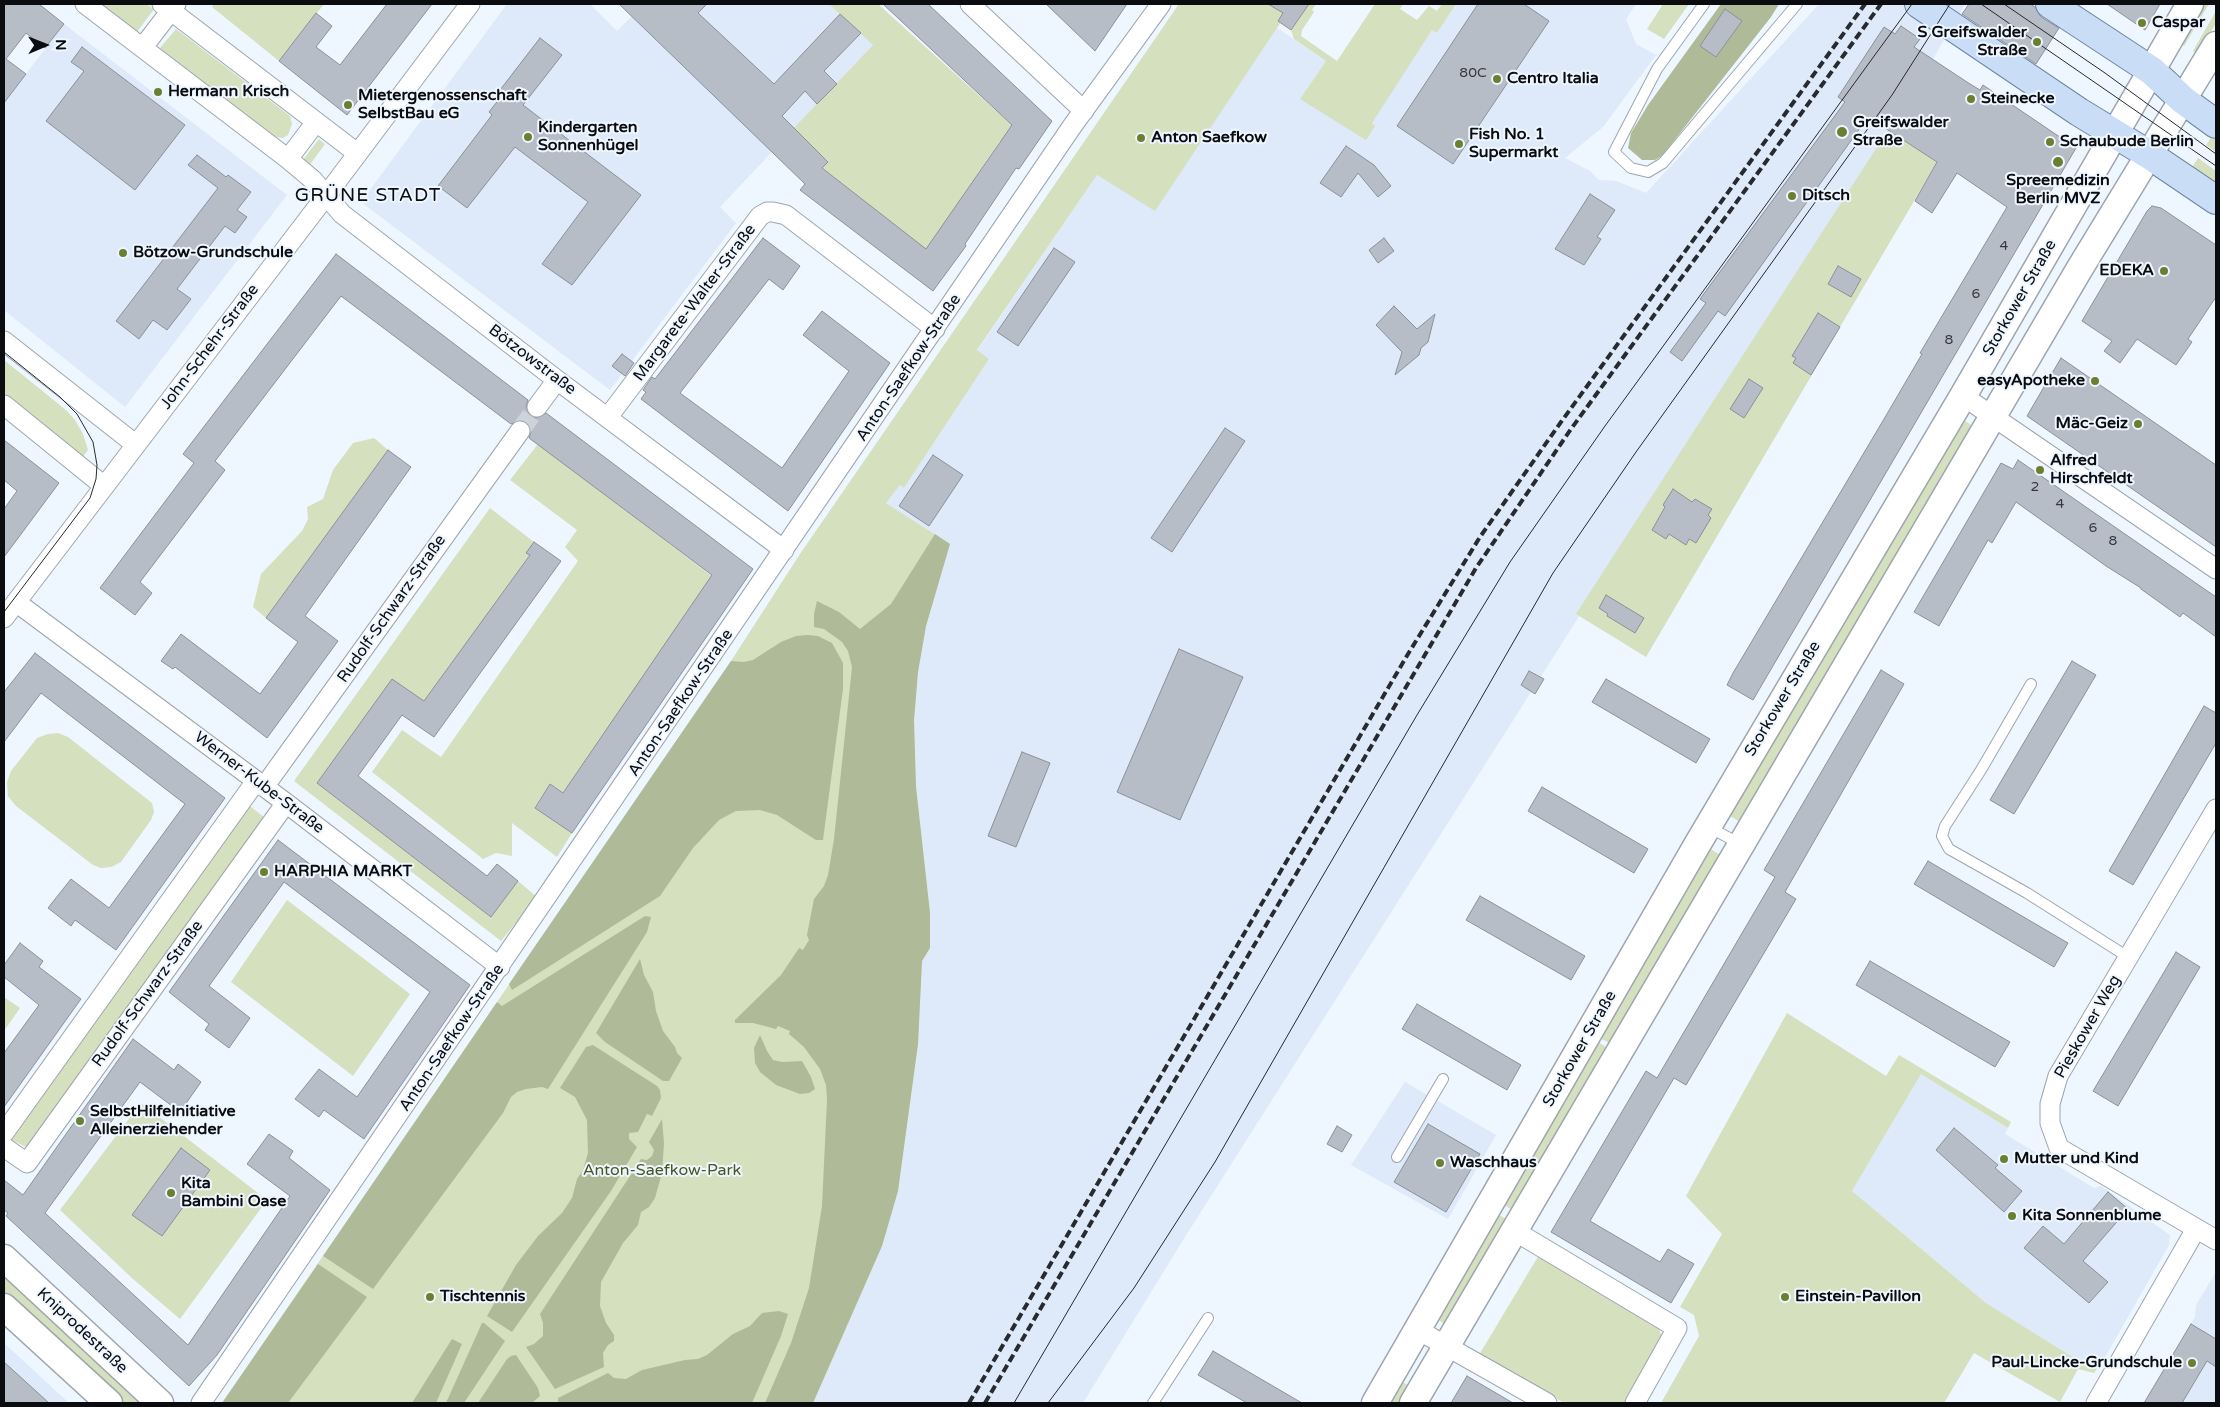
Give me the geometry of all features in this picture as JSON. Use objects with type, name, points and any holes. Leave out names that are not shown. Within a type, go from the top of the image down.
[{"type":"main road","points":[[1919,4],[2116,136],[2148,154],[2216,200]]},
{"type":"main road","points":[[2050,4],[2152,71],[2183,100],[2216,124]]},
{"type":"street","name":"Bötzowstraße","points":[[85,4],[288,159],[313,180],[325,197],[342,214],[557,380],[784,550]]},
{"type":"street","name":"John-Schehr-Straße","points":[[4,618],[470,4]]},
{"type":"street","points":[[970,4],[1084,111]]},
{"type":"street","name":"Anton-Saefkow-Straße","points":[[201,1403],[1084,111],[1161,4]]},
{"type":"street","name":"Storkower Straße","points":[[1375,1403],[1708,827],[2116,136],[2190,4]]},
{"type":"street","points":[[143,48],[170,6],[358,153]]},
{"type":"street","points":[[1413,1403],[1993,416],[2148,154],[2216,45]]},
{"type":"street","points":[[288,159],[316,122]]},
{"type":"street","name":"Margarete-Walter-Straße","points":[[608,417],[760,216],[766,212],[786,215],[935,330]]},
{"type":"street","points":[[4,341],[135,444]]},
{"type":"street","points":[[538,407],[557,380]]},
{"type":"street","points":[[1964,396],[2216,569]]},
{"type":"street","points":[[4,406],[104,486]]},
{"type":"street","name":"Rudolf-Schwarz-Straße","points":[[4,1133],[114,977],[260,784],[520,431]]},
{"type":"street","name":"Werner-Kube-Straße","points":[[16,602],[286,803],[500,967]]},
{"type":"street","name":"Rudolf-Schwarz-Straße","points":[[4,1147],[27,1163],[286,803]]},
{"type":"street","name":"Pieskower Weg","points":[[2216,810],[2058,1076],[2050,1104],[2052,1129],[2059,1148],[2216,1240]]},
{"type":"street","points":[[2096,1403],[2196,1229]]},
{"type":"street","points":[[1513,1230],[1677,1328],[1635,1403]]},
{"type":"street","name":"Kniprodestraße","points":[[4,1258],[160,1403]]},
{"type":"street","points":[[4,1307],[109,1403]]},
{"type":"street","points":[[1418,1330],[1447,1344],[1547,1403]]},
{"type":"lane","points":[[1704,4],[1657,69],[1614,152],[1631,168],[1648,172],[1663,163],[1797,4]]},
{"type":"lane","points":[[2031,684],[1981,770],[1945,826],[1942,836],[1949,849],[2027,893],[2128,957]]},
{"type":"lane","points":[[1708,827],[1740,845]]},
{"type":"lane","points":[[1398,1157],[1443,1079]]},
{"type":"lane","points":[[1153,1403],[1208,1318]]},
{"type":"shaded area","name":"Kindergarten Sonnenhügel","points":[[507,4],[590,4],[617,31],[644,4],[829,4],[873,45],[720,207],[736,223],[610,390],[361,202]]},
{"type":"shaded area","points":[[1456,4],[1636,4],[1626,19],[1636,44],[1656,55],[1603,127],[1565,158],[1590,171],[1599,180],[1616,181],[1646,193],[1819,4],[1965,4],[1933,59],[1183,1240],[1083,1403],[813,1403],[882,1246],[898,1191],[918,1044],[922,961],[930,948],[930,913],[916,787],[914,720],[918,672],[926,626],[950,544],[886,503],[900,485],[904,488],[989,359],[977,351],[1097,175],[1155,210],[1277,28],[1326,61],[1300,99],[1375,126],[1371,123],[1432,30],[1437,33]]},
{"type":"shaded area","name":"Bötzow-Grundschule","points":[[64,24],[287,195],[125,407],[4,310],[4,103]]},
{"type":"shaded area","name":"Kita Sonnenblume","points":[[1921,1074],[2008,1128],[2005,1134],[2094,1188],[2101,1186],[2170,1235],[2169,1245],[2104,1359],[2079,1361],[1986,1303],[1852,1191]]},
{"type":"shaded area","points":[[1405,1082],[1496,1135],[1448,1219],[1351,1165]]},
{"type":"shaded area","name":"Paul-Lincke-Grundschule","points":[[2216,1272],[2216,1403],[2144,1403],[2195,1317],[2196,1305]]},
{"type":"shaded area","points":[[4,1343],[69,1403],[4,1403]]},
{"type":"green space","points":[[99,4],[146,4],[154,9],[137,32]]},
{"type":"green space","points":[[214,4],[324,4],[279,61],[212,7]]},
{"type":"green space","points":[[829,4],[878,4],[1014,127],[1004,142],[1000,141],[935,237],[928,252],[822,168],[828,161],[793,129],[873,45]]},
{"type":"green space","name":"Anton-Saefkow-Park","points":[[1179,4],[1293,4],[1155,211],[1097,175],[977,350],[989,359],[904,488],[900,485],[886,503],[950,544],[926,626],[918,672],[914,720],[916,787],[930,913],[930,948],[922,961],[918,1044],[898,1191],[882,1246],[813,1403],[222,1403],[731,661],[800,554]]},
{"type":"green space","points":[[1309,4],[1316,4],[1312,10],[1314,12],[1302,30],[1301,36],[1337,61],[1375,4],[1403,4],[1400,9],[1417,20],[1429,6],[1437,11],[1442,4],[1456,4],[1437,33],[1432,30],[1372,123],[1375,126],[1366,140],[1300,99],[1326,61],[1294,39],[1291,30]]},
{"type":"green space","points":[[1663,4],[1689,4],[1664,39],[1647,29]]},
{"type":"green space","points":[[1721,4],[1779,4],[1771,17],[1662,156],[1655,160],[1642,160],[1628,148],[1631,133],[1648,105]]},
{"type":"green space","points":[[2202,4],[2209,4],[2184,46],[2181,44]]},
{"type":"green space","points":[[2216,11],[2216,23],[2198,55],[2193,51]]},
{"type":"green space","points":[[176,29],[290,116],[292,124],[288,135],[283,138],[270,136],[161,51],[160,48]]},
{"type":"green space","points":[[1888,130],[1937,162],[1646,657],[1576,614]]},
{"type":"green space","points":[[2212,136],[2216,139],[2216,152],[2206,145]]},
{"type":"green space","points":[[319,139],[325,144],[309,166],[303,160]]},
{"type":"green space","points":[[2198,158],[2216,171],[2216,186],[2191,169]]},
{"type":"green space","points":[[4,360],[66,410],[75,420],[83,434],[88,450],[83,457],[4,394]]},
{"type":"green space","points":[[1962,419],[1977,429],[1745,825],[1730,816]]},
{"type":"green space","points":[[374,438],[388,450],[266,618],[253,607],[261,574],[302,531],[308,519],[307,507],[323,499],[333,470],[353,443]]},
{"type":"green space","points":[[538,444],[712,576],[563,793],[550,784],[535,807],[572,833],[557,857],[512,823],[512,856],[496,853],[483,859],[372,772],[402,730],[441,757],[578,561],[565,547],[577,530],[510,480]]},
{"type":"green space","points":[[490,508],[534,542],[527,553],[530,555],[424,701],[392,680],[317,783],[491,917],[518,881],[537,897],[501,941],[294,781]]},
{"type":"green space","points":[[935,534],[950,544],[926,626],[918,672],[914,720],[916,787],[930,913],[930,948],[922,961],[918,1044],[898,1191],[882,1246],[813,1403],[765,1403],[791,1343],[809,1288],[822,1206],[826,1085],[820,1069],[804,1047],[789,1034],[790,1031],[778,1026],[776,1029],[753,1023],[735,1023],[735,1020],[781,975],[799,948],[803,950],[809,940],[807,935],[814,899],[824,886],[828,875],[834,839],[852,667],[848,651],[842,642],[824,629],[814,627],[814,614],[817,601],[839,612],[860,629],[891,604]]},
{"type":"green space","points":[[796,636],[818,636],[832,643],[843,663],[843,689],[823,840],[816,840],[777,815],[760,810],[736,811],[719,820],[693,848],[660,896],[512,990],[509,984],[731,661],[744,662],[753,660],[781,642]]},
{"type":"green space","points":[[58,733],[68,737],[152,803],[154,812],[151,820],[121,862],[111,867],[101,868],[93,865],[16,806],[8,796],[7,782],[11,771],[37,738]]},
{"type":"green space","points":[[250,806],[265,818],[28,1148],[10,1139]]},
{"type":"green space","points":[[1709,848],[1727,859],[1617,1047],[1598,1037]]},
{"type":"green space","points":[[287,900],[410,994],[353,1076],[231,982]]},
{"type":"green space","points":[[645,916],[651,917],[647,932],[548,1089],[542,1087],[526,1089],[517,1092],[511,1097],[503,1113],[373,1289],[323,1256],[497,1002],[502,1006]]},
{"type":"green space","points":[[640,959],[644,975],[653,992],[656,1011],[663,1031],[682,1058],[669,1081],[663,1081],[605,1042],[596,1033]]},
{"type":"green space","points":[[4,997],[20,1008],[4,1031]]},
{"type":"green space","points":[[1787,1013],[1886,1076],[1899,1055],[2011,1122],[2008,1128],[1921,1074],[1852,1191],[1986,1303],[2079,1361],[2104,1359],[2094,1373],[2078,1369],[2060,1402],[1974,1353],[1944,1403],[1661,1403],[1699,1336],[1694,1315],[1680,1307],[1722,1234],[1686,1196]]},
{"type":"green space","points":[[760,1035],[773,1060],[782,1062],[802,1061],[815,1089],[809,1093],[800,1094],[776,1085],[760,1072],[755,1063],[754,1048]]},
{"type":"green space","points":[[1596,1041],[1614,1052],[1519,1214],[1501,1203]]},
{"type":"green space","points":[[593,1045],[657,1086],[660,1090],[661,1098],[652,1116],[647,1114],[638,1132],[629,1133],[629,1139],[637,1147],[611,1191],[512,1332],[487,1316],[516,1265],[538,1236],[562,1213],[572,1198],[577,1179],[583,1170],[588,1153],[587,1120],[575,1097],[560,1088],[586,1047]]},
{"type":"green space","points":[[141,1103],[267,1200],[180,1319],[133,1279],[60,1210]]},
{"type":"green space","points":[[662,1119],[664,1143],[662,1173],[655,1198],[649,1207],[641,1212],[638,1225],[623,1243],[601,1282],[600,1306],[606,1323],[614,1335],[614,1341],[608,1345],[603,1353],[604,1367],[555,1389],[526,1347],[534,1344],[543,1336],[543,1323],[540,1314],[641,1159],[647,1160],[652,1156],[654,1150],[649,1142]]},
{"type":"green space","points":[[1495,1213],[1514,1223],[1453,1328],[1434,1318]]},
{"type":"green space","points":[[1539,1255],[1655,1324],[1659,1329],[1662,1337],[1661,1342],[1625,1403],[1564,1403],[1479,1355]]},
{"type":"green space","points":[[318,1264],[367,1297],[288,1403],[222,1403]]},
{"type":"green space","points":[[4,1277],[139,1403],[123,1403],[4,1293]]},
{"type":"green space","points":[[779,1311],[788,1314],[781,1336],[752,1403],[558,1403],[558,1398],[608,1373],[614,1378],[626,1379],[642,1370],[685,1360],[698,1359],[707,1355],[733,1334],[750,1326],[762,1313]]},
{"type":"green space","points":[[482,1323],[505,1341],[464,1403],[446,1403]]},
{"type":"green space","points":[[452,1339],[462,1344],[436,1403],[412,1403]]},
{"type":"green space","points":[[516,1355],[538,1388],[540,1396],[532,1403],[478,1403],[507,1359]]},
{"type":"green space","points":[[1399,1380],[1415,1389],[1407,1403],[1385,1403]]},
{"type":"building","points":[[4,4],[39,4],[64,24],[45,48],[26,33],[6,59],[26,74],[4,103]]},
{"type":"building","points":[[387,4],[432,4],[347,115],[279,61],[316,13],[332,26],[316,47],[340,65]]},
{"type":"building","points":[[619,4],[707,4],[698,13],[774,84],[840,14],[861,33],[824,71],[837,84],[817,104],[805,91],[782,116],[828,162],[822,168],[926,249],[1012,125],[883,4],[928,4],[1052,121],[1019,169],[1016,168],[965,244],[966,246],[933,291],[800,190],[805,184]]},
{"type":"building","points":[[1046,4],[1127,4],[1095,51]]},
{"type":"building","points":[[1268,4],[1309,4],[1291,30],[1278,21],[1283,13]]},
{"type":"building","points":[[1478,4],[1524,4],[1549,21],[1453,164],[1397,126]]},
{"type":"building","points":[[1969,4],[2030,4],[2035,7],[2041,17],[2059,28],[2036,64],[1962,14]]},
{"type":"building","points":[[2107,4],[2160,4],[2145,30]]},
{"type":"building","points":[[1725,9],[1742,21],[1716,57],[1700,46]]},
{"type":"building","points":[[1901,26],[1920,39],[1914,47],[1980,90],[1983,85],[2076,148],[1753,700],[1727,685],[1733,673],[2007,207],[1957,173],[1932,213],[1915,201],[1937,162],[1868,117],[1725,316],[1718,311],[1682,361],[1670,352],[1706,303],[1700,299],[1845,102],[1838,97],[1884,27],[1895,34]]},
{"type":"building","points":[[540,38],[562,55],[523,105],[641,195],[572,285],[542,264],[588,202],[515,147],[467,208],[438,186],[492,115],[489,112],[504,93],[500,90]]},
{"type":"building","points":[[82,47],[185,125],[135,190],[46,121],[84,71],[71,62]]},
{"type":"building","points":[[1346,146],[1374,165],[1391,186],[1378,197],[1358,173],[1341,197],[1320,183]]},
{"type":"building","points":[[197,155],[226,177],[228,175],[251,192],[237,210],[247,217],[235,233],[225,226],[177,289],[191,299],[167,330],[153,320],[139,339],[116,321],[218,188],[188,165]]},
{"type":"building","points":[[1590,194],[1615,210],[1597,237],[1601,239],[1584,265],[1555,249]]},
{"type":"building","name":"EDEKA","points":[[2152,206],[2161,208],[2216,245],[2216,297],[2188,339],[2192,342],[2176,365],[2137,339],[2120,363],[2104,351],[2112,341],[2082,321],[2147,211]]},
{"type":"building","points":[[763,238],[800,266],[783,290],[769,279],[680,393],[782,468],[849,371],[803,335],[822,311],[890,363],[788,511],[641,399],[646,392],[643,390],[652,377],[655,379]]},
{"type":"building","points":[[1384,238],[1394,251],[1378,263],[1369,250]]},
{"type":"building","points":[[1054,248],[1075,262],[1018,346],[997,332]]},
{"type":"building","points":[[336,254],[528,400],[526,406],[530,416],[536,418],[546,413],[753,569],[572,833],[535,808],[550,784],[563,793],[712,575],[529,438],[531,432],[527,422],[521,420],[511,424],[341,296],[215,461],[225,470],[140,582],[152,593],[135,615],[100,588],[194,463],[183,454]]},
{"type":"building","points":[[1838,266],[1861,279],[1851,297],[1828,284]]},
{"type":"building","points":[[1394,306],[1417,329],[1435,314],[1428,342],[1421,348],[1419,355],[1395,375],[1402,352],[1376,325]]},
{"type":"building","points":[[1818,313],[1840,327],[1811,375],[1793,363],[1796,358],[1792,356]]},
{"type":"building","points":[[622,354],[634,363],[625,376],[612,366]]},
{"type":"building","points":[[2061,358],[2216,465],[2216,547],[2027,416]]},
{"type":"building","points":[[1749,379],[1763,388],[1744,418],[1730,409]]},
{"type":"building","points":[[1225,428],[1245,441],[1172,552],[1151,538]]},
{"type":"building","points":[[4,440],[59,483],[4,557],[4,509],[17,491],[4,480]]},
{"type":"building","points":[[388,450],[411,467],[305,616],[338,641],[267,738],[175,667],[173,669],[161,661],[181,634],[260,694],[298,642],[266,618]]},
{"type":"building","points":[[933,455],[963,475],[929,526],[899,506]]},
{"type":"building","points":[[2018,460],[2216,597],[2216,637],[2183,613],[2180,617],[2016,502],[1992,543],[1988,540],[1939,626],[1914,612],[2001,463],[2013,469]]},
{"type":"building","points":[[1673,489],[1692,502],[1695,499],[1712,509],[1708,515],[1711,518],[1696,543],[1689,539],[1686,545],[1669,534],[1666,539],[1652,530],[1665,507],[1663,505]]},
{"type":"building","points":[[534,542],[561,561],[434,737],[402,715],[358,776],[487,876],[497,864],[518,881],[491,917],[317,783],[392,679],[424,701],[530,555],[526,553]]},
{"type":"building","points":[[1606,595],[1644,618],[1635,633],[1607,616],[1608,614],[1599,608]]},
{"type":"building","points":[[1179,649],[1243,677],[1180,820],[1117,792]]},
{"type":"building","points":[[35,653],[225,798],[116,950],[75,920],[71,926],[48,908],[71,879],[109,908],[185,804],[41,693],[4,742],[4,692]]},
{"type":"building","points":[[2072,661],[2096,675],[2014,814],[1990,800]]},
{"type":"building","points":[[1881,670],[1904,684],[1785,892],[1796,899],[1686,1085],[1674,1078],[1590,1221],[1660,1262],[1668,1249],[1694,1264],[1671,1303],[1551,1232],[1646,1071],[1657,1078],[1775,877],[1764,870]]},
{"type":"building","points":[[1529,671],[1544,679],[1535,694],[1521,685]]},
{"type":"building","points":[[1606,679],[1710,739],[1696,763],[1592,702]]},
{"type":"building","points":[[2204,706],[2216,713],[2216,743],[2133,885],[2109,871]]},
{"type":"building","points":[[1022,752],[1050,763],[1016,847],[988,836]]},
{"type":"building","points":[[1542,787],[1648,849],[1634,873],[1528,811]]},
{"type":"building","points":[[278,840],[470,985],[364,1139],[324,1110],[319,1117],[295,1099],[319,1069],[357,1097],[430,992],[284,882],[209,986],[250,1018],[229,1048],[205,1030],[209,1024],[169,992]]},
{"type":"building","points":[[1928,861],[2068,943],[2054,967],[1914,884]]},
{"type":"building","points":[[1480,896],[1585,956],[1571,980],[1466,920]]},
{"type":"building","points":[[20,943],[43,961],[39,967],[81,999],[4,1107],[4,1053],[39,1005],[4,977],[4,965]]},
{"type":"building","points":[[2176,952],[2200,967],[2118,1106],[2093,1091]]},
{"type":"building","points":[[1870,961],[2010,1042],[1995,1067],[1856,985]]},
{"type":"building","points":[[1417,1004],[1521,1065],[1507,1090],[1402,1029]]},
{"type":"building","points":[[133,1039],[174,1070],[178,1064],[201,1082],[180,1112],[140,1082],[45,1213],[188,1345],[290,1196],[247,1164],[269,1134],[293,1151],[289,1158],[330,1190],[217,1355],[189,1386],[6,1216],[8,1213],[4,1210],[4,1180],[23,1195]]},
{"type":"building","name":"Waschhaus","points":[[1428,1124],[1480,1154],[1446,1212],[1394,1182]]},
{"type":"building","points":[[1337,1126],[1352,1135],[1342,1152],[1327,1144]]},
{"type":"building","points":[[1954,1128],[1998,1165],[1995,1168],[2022,1191],[2004,1212],[1936,1150]]},
{"type":"building","name":"Kita Bambini Oase","points":[[181,1148],[210,1170],[162,1236],[132,1215]]},
{"type":"building","points":[[2108,1192],[2128,1209],[2083,1261],[2108,1282],[2089,1303],[2024,1248],[2043,1226],[2064,1244]]},
{"type":"building","name":"Paul-Lincke-Grundschule","points":[[2191,1324],[2216,1339],[2216,1367],[2207,1361],[2182,1403],[2144,1403]]},
{"type":"building","points":[[1213,1351],[1302,1403],[1247,1403],[1198,1375]]},
{"type":"building","points":[[4,1362],[49,1403],[4,1403]]},
{"type":"building","points":[[1467,1376],[1513,1403],[1451,1403]]},
{"type":"tunnel","points":[[520,431],[537,407]]},
{"type":"tram line","points":[[1014,1403],[1417,715],[1510,562],[1605,426],[1912,4]]},
{"type":"tram line","points":[[1048,1403],[1134,1288],[1215,1162],[1553,573],[1636,452],[1892,95],[1950,4]]},
{"type":"tram line","points":[[1981,4],[2216,166]]},
{"type":"tram line","points":[[2004,4],[2105,73],[2216,154]]},
{"type":"tram line","points":[[4,352],[60,397],[77,414],[93,442],[97,465],[96,479],[90,498],[4,612]]},
{"type":"railway","points":[[969,1403],[1408,654],[1480,537],[1561,422],[1865,4]]},
{"type":"railway","points":[[985,1403],[1476,568],[1571,429],[1881,4]]},
{"type":"place","name":"Caspar","points":[[2142,23]]},
{"type":"place","name":"S Greifswalder Straße","points":[[2037,42]]},
{"type":"place","name":"Centro Italia","points":[[1497,79]]},
{"type":"place","name":"Hermann Krisch","points":[[158,92]]},
{"type":"place","name":"Steinecke","points":[[1971,99]]},
{"type":"place","name":"Mietergenossenschaft SelbstBau eG","points":[[348,105]]},
{"type":"place","name":"Greifswalder Straße","points":[[1842,132]]},
{"type":"place","name":"Kindergarten Sonnenhügel","points":[[528,137]]},
{"type":"place","name":"Anton Saefkow","points":[[1141,138]]},
{"type":"place","name":"Schaubude Berlin","points":[[2050,142]]},
{"type":"place","name":"Fish No. 1 Supermarkt","points":[[1459,144]]},
{"type":"place","name":"Spreemedizin Berlin MVZ","points":[[2058,162]]},
{"type":"place","name":"Ditsch","points":[[1792,196]]},
{"type":"place","name":"Bötzow-Grundschule","points":[[123,253]]},
{"type":"place","name":"EDEKA","points":[[2164,271]]},
{"type":"place","name":"easyApotheke","points":[[2095,381]]},
{"type":"place","name":"Mäc-Geiz","points":[[2138,424]]},
{"type":"place","name":"Alfred Hirschfeldt","points":[[2040,470]]},
{"type":"place","name":"HARPHIA MARKT","points":[[264,872]]},
{"type":"place","name":"SelbstHilfeInitiative Alleinerziehender","points":[[80,1121]]},
{"type":"place","name":"Mutter und Kind","points":[[2004,1159]]},
{"type":"place","name":"Waschhaus","points":[[1440,1163]]},
{"type":"place","name":"Kita Bambini Oase","points":[[171,1193]]},
{"type":"place","name":"Kita Sonnenblume","points":[[2012,1216]]},
{"type":"place","name":"Tischtennis","points":[[430,1297]]},
{"type":"place","name":"Einstein-Pavillon","points":[[1785,1297]]},
{"type":"place","name":"Paul-Lincke-Grundschule","points":[[2192,1363]]},
{"type":"district","name":"GRÜNE STADT","points":[[368,196]]}]
